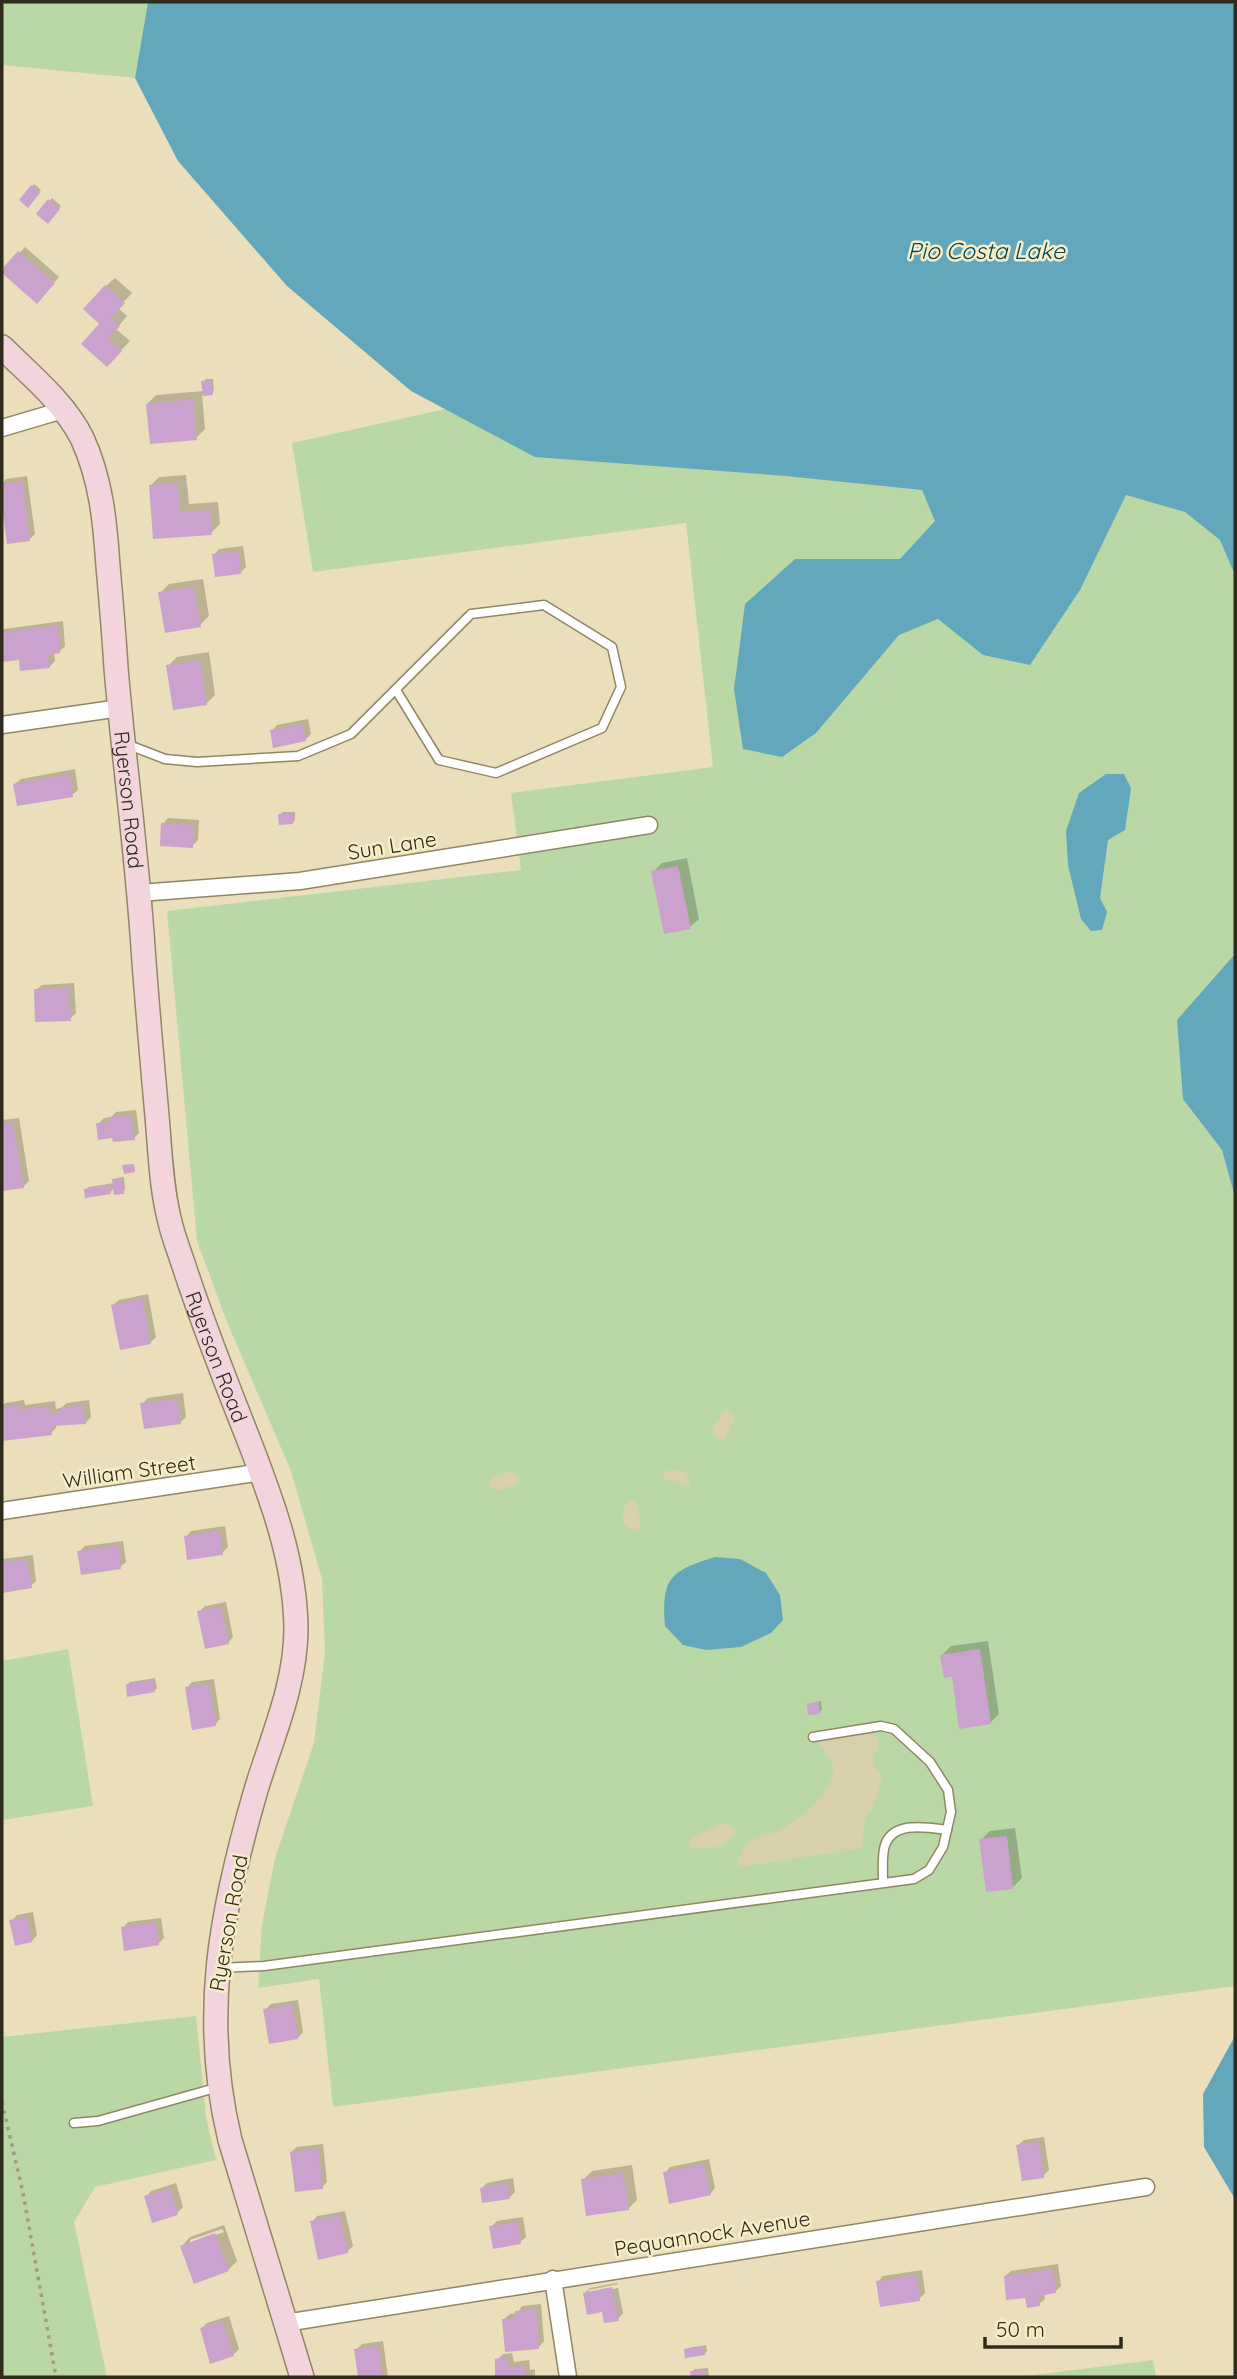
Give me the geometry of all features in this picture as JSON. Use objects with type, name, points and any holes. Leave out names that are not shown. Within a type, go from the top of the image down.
[{"type":"street","name":"Ryerson Road","points":[[2,347],[56,401],[79,433],[94,467],[103,504],[161,1164],[169,1217],[195,1301],[273,1502],[289,1559],[295,1597],[296,1634],[287,1696],[239,1851],[217,1968],[214,2015],[219,2087],[230,2140],[302,2377]]},
{"type":"street","points":[[2,428],[63,410]]},
{"type":"street","points":[[2,725],[120,708]]},
{"type":"street","name":"Sun Lane","points":[[139,893],[300,881],[649,825]]},
{"type":"street","name":"William Street","points":[[2,1511],[262,1472]]},
{"type":"street","name":"Pequannock Avenue","points":[[285,2323],[1146,2187]]},
{"type":"street","points":[[553,2279],[568,2377]]},
{"type":"lane","points":[[123,743],[165,760],[197,762],[298,756],[351,734],[471,614],[544,605],[612,647],[621,687],[602,728],[496,773],[439,760],[396,690]]},
{"type":"lane","points":[[217,1968],[264,1966],[914,1879],[929,1870],[943,1847],[951,1812],[948,1790],[930,1762],[894,1729],[881,1726],[813,1737]]},
{"type":"lane","points":[[883,1883],[884,1848],[890,1836],[903,1828],[920,1826],[947,1830]]},
{"type":"lane","points":[[74,2123],[98,2121],[219,2087]]},
{"type":"path","points":[[2,2102],[23,2193],[56,2377]]},
{"type":"green space","points":[[2,2],[148,2],[135,78],[2,65]]},
{"type":"green space","points":[[445,409],[1235,482],[1235,1986],[333,2107],[319,1979],[258,1988],[262,1925],[275,1858],[314,1743],[325,1652],[322,1579],[291,1471],[227,1322],[197,1241],[167,911],[521,870],[511,793],[713,767],[686,523],[313,572],[292,443]]},
{"type":"green space","points":[[68,1649],[93,1806],[2,1820],[2,1661]]},
{"type":"green space","points":[[196,2016],[206,2117],[216,2160],[95,2187],[74,2222],[107,2377],[2,2377],[2,2037]]},
{"type":"green space","points":[[1153,2360],[1156,2377],[1018,2377]]},
{"type":"sand","points":[[724,1411],[734,1414],[734,1420],[725,1439],[720,1439],[712,1429]]},
{"type":"sand","points":[[512,1470],[520,1480],[517,1484],[498,1491],[490,1488],[493,1474],[502,1476]]},
{"type":"sand","points":[[685,1471],[689,1486],[671,1482],[663,1476],[664,1472]]},
{"type":"sand","points":[[630,1500],[635,1502],[639,1512],[640,1527],[636,1532],[624,1523],[623,1518],[624,1509]]},
{"type":"sand","points":[[867,1734],[876,1736],[879,1747],[873,1755],[876,1768],[882,1777],[873,1809],[865,1818],[862,1848],[735,1868],[744,1848],[751,1840],[778,1831],[795,1821],[814,1805],[828,1786],[832,1776],[832,1763],[816,1740]]},
{"type":"sand","points":[[722,1823],[731,1825],[736,1831],[728,1842],[709,1848],[689,1847],[690,1839]]},
{"type":"water","name":"Pio Costa Lake","points":[[148,2],[1235,2],[1235,575],[1220,540],[1185,512],[1126,495],[1080,590],[1030,665],[983,655],[938,619],[899,635],[816,733],[782,757],[743,749],[734,689],[745,604],[795,559],[900,559],[935,521],[922,490],[786,476],[535,457],[411,391],[287,286],[178,161],[135,78]]},
{"type":"water","points":[[1106,774],[1124,774],[1131,788],[1125,830],[1108,840],[1100,898],[1107,912],[1102,930],[1091,931],[1081,919],[1068,865],[1066,831],[1079,793]]},
{"type":"water","points":[[1235,954],[1235,1197],[1222,1150],[1183,1099],[1177,1020]]},
{"type":"water","points":[[715,1557],[740,1559],[766,1573],[780,1595],[783,1620],[771,1633],[741,1647],[706,1650],[683,1645],[665,1626],[665,1597],[672,1579],[678,1572]]},
{"type":"water","points":[[1235,2036],[1235,2199],[1204,2147],[1203,2094]]},
{"type":"building","points":[[31,185],[40,193],[28,208],[19,200]]},
{"type":"building","points":[[48,199],[60,209],[48,224],[36,214]]},
{"type":"building","points":[[18,251],[55,283],[37,304],[2,273],[2,269]]},
{"type":"building","points":[[105,285],[125,303],[111,318],[120,326],[108,339],[122,351],[107,367],[81,344],[99,324],[83,309]]},
{"type":"building","points":[[212,380],[213,395],[203,396],[201,381]]},
{"type":"building","points":[[193,399],[197,440],[150,444],[146,404]]},
{"type":"building","points":[[22,481],[30,541],[7,544],[2,484]]},
{"type":"building","points":[[178,483],[180,512],[210,510],[212,535],[153,539],[149,485]]},
{"type":"building","points":[[238,550],[241,574],[215,577],[212,554]]},
{"type":"building","points":[[194,587],[201,627],[165,633],[158,592]]},
{"type":"building","points":[[58,625],[60,653],[48,655],[50,668],[20,671],[19,660],[2,662],[2,633]]},
{"type":"building","points":[[200,660],[207,705],[173,710],[166,665]]},
{"type":"building","points":[[303,724],[306,741],[273,748],[270,730]]},
{"type":"building","points":[[70,774],[73,797],[17,806],[13,784]]},
{"type":"building","points":[[293,813],[293,824],[279,825],[278,814]]},
{"type":"building","points":[[161,823],[194,825],[193,848],[160,846]]},
{"type":"building","points":[[678,866],[691,929],[664,934],[651,871]]},
{"type":"building","points":[[69,988],[71,1021],[35,1022],[34,989]]},
{"type":"building","points":[[131,1115],[135,1140],[98,1140],[96,1123],[109,1122],[109,1117]]},
{"type":"building","points":[[13,1123],[24,1188],[2,1191],[2,1124]]},
{"type":"building","points":[[134,1164],[135,1172],[124,1174],[122,1165]]},
{"type":"building","points":[[122,1178],[124,1194],[114,1195],[112,1179]]},
{"type":"building","points":[[110,1185],[111,1194],[85,1198],[84,1189]]},
{"type":"building","points":[[142,1298],[151,1344],[120,1350],[111,1305]]},
{"type":"building","points":[[177,1398],[181,1424],[144,1429],[140,1403]]},
{"type":"building","points":[[19,1405],[20,1409],[50,1406],[50,1414],[60,1412],[59,1408],[83,1405],[86,1424],[51,1426],[52,1435],[2,1441],[2,1407]]},
{"type":"building","points":[[220,1531],[223,1555],[187,1560],[184,1536]]},
{"type":"building","points":[[118,1545],[121,1569],[81,1575],[77,1551]]},
{"type":"building","points":[[27,1559],[32,1588],[2,1593],[2,1563]]},
{"type":"building","points":[[221,1607],[229,1644],[205,1649],[197,1611]]},
{"type":"building","points":[[980,1649],[991,1724],[959,1729],[952,1677],[944,1678],[940,1655]]},
{"type":"building","points":[[153,1680],[155,1692],[127,1697],[126,1684]]},
{"type":"building","points":[[209,1684],[216,1726],[192,1730],[185,1687]]},
{"type":"building","points":[[819,1702],[820,1714],[808,1715],[807,1704]]},
{"type":"building","points":[[1007,1836],[1013,1889],[986,1892],[979,1839]]},
{"type":"building","points":[[27,1917],[32,1942],[15,1946],[9,1920]]},
{"type":"building","points":[[156,1922],[159,1945],[124,1951],[121,1927]]},
{"type":"building","points":[[292,2004],[298,2039],[269,2044],[263,2009]]},
{"type":"building","points":[[1039,2142],[1044,2178],[1022,2181],[1016,2145]]},
{"type":"building","points":[[318,2148],[323,2189],[295,2192],[290,2152]]},
{"type":"building","points":[[704,2164],[711,2195],[669,2204],[663,2172]]},
{"type":"building","points":[[623,2173],[629,2210],[586,2216],[581,2179]]},
{"type":"building","points":[[508,2183],[510,2199],[482,2203],[480,2188]]},
{"type":"building","points":[[170,2188],[178,2215],[152,2223],[144,2196]]},
{"type":"building","points":[[340,2215],[348,2253],[318,2260],[310,2221]]},
{"type":"building","points":[[517,2222],[521,2244],[493,2249],[489,2226]]},
{"type":"building","points":[[215,2233],[229,2271],[194,2284],[180,2246]]},
{"type":"building","points":[[1053,2269],[1056,2293],[1039,2296],[1040,2306],[1027,2308],[1025,2298],[1006,2300],[1004,2276]]},
{"type":"building","points":[[916,2275],[920,2301],[880,2307],[876,2281]]},
{"type":"building","points":[[612,2287],[619,2321],[604,2323],[602,2312],[587,2315],[583,2293]]},
{"type":"building","points":[[536,2309],[539,2349],[505,2352],[502,2319],[515,2318],[515,2311]]},
{"type":"building","points":[[223,2321],[234,2356],[210,2364],[200,2328]]},
{"type":"building","points":[[378,2346],[382,2377],[358,2377],[354,2349]]},
{"type":"building","points":[[704,2346],[705,2355],[685,2358],[684,2349]]},
{"type":"building","points":[[507,2357],[509,2367],[524,2365],[525,2375],[529,2374],[530,2377],[495,2377],[495,2359]]},
{"type":"building","points":[[706,2370],[707,2377],[691,2377],[690,2371]]}]
